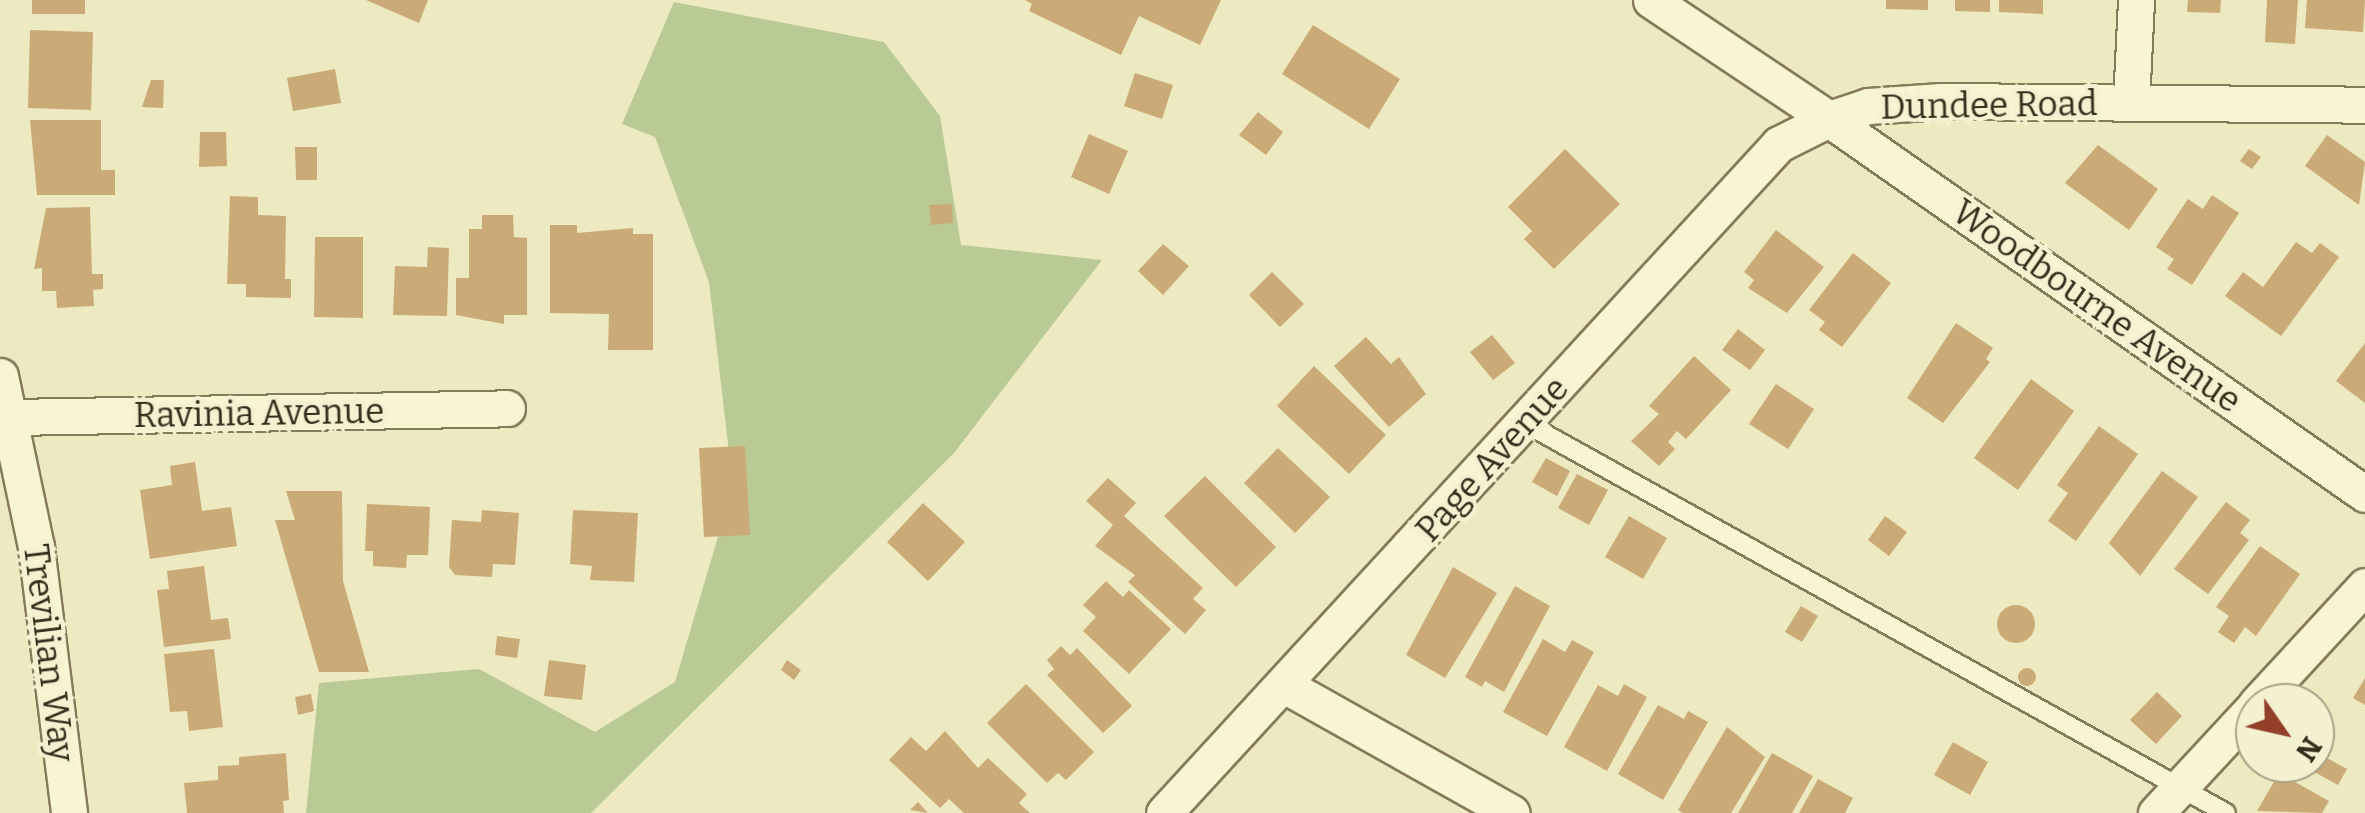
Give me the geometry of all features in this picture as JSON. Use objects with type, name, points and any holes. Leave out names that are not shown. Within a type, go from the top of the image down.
[{"type":"street","name":"Dundee Road","points":[[1651,0],[1829,119],[1868,106],[1941,101],[2365,105]]},
{"type":"street","points":[[2132,103],[2136,0]]},
{"type":"street","name":"Page Avenue","points":[[1164,813],[1779,144],[1829,119]]},
{"type":"street","name":"Woodbourne Avenue","points":[[1829,119],[2365,494]]},
{"type":"street","name":"Trevilian Way","points":[[0,376],[36,547],[70,813]]},
{"type":"street","name":"Ravinia Avenue","points":[[11,417],[507,408]]},
{"type":"street","points":[[2275,683],[2365,586]]},
{"type":"street","points":[[1284,685],[1512,813]]},
{"type":"street","points":[[2168,800],[2235,727]]},
{"type":"lane","points":[[1524,423],[2168,800],[2226,813]]},
{"type":"green space","points":[[674,2],[884,42],[940,116],[961,245],[1102,260],[954,453],[591,813],[306,813],[319,683],[479,669],[595,732],[675,682],[733,486],[709,282],[655,137],[622,124]]},
{"type":"building","points":[[32,0],[85,0],[85,14],[32,14]]},
{"type":"building","points":[[366,0],[428,0],[419,23]]},
{"type":"building","points":[[1025,0],[1221,0],[1200,45],[1139,16],[1121,55],[1029,11],[1032,4]]},
{"type":"building","points":[[1886,0],[1928,0],[1928,10],[1886,9]]},
{"type":"building","points":[[1955,0],[1990,0],[1990,12],[1955,11]]},
{"type":"building","points":[[1999,0],[2043,0],[2043,14],[1999,12]]},
{"type":"building","points":[[2188,0],[2221,0],[2220,13],[2187,12]]},
{"type":"building","points":[[2267,0],[2298,0],[2295,44],[2265,42]]},
{"type":"building","points":[[2307,0],[2365,0],[2363,32],[2305,28]]},
{"type":"building","points":[[1313,25],[1400,79],[1369,129],[1282,74]]},
{"type":"building","points":[[30,30],[93,32],[91,110],[28,108]]},
{"type":"building","points":[[335,69],[341,103],[293,111],[287,78]]},
{"type":"building","points":[[1135,73],[1173,85],[1162,119],[1124,106]]},
{"type":"building","points":[[151,80],[164,80],[163,108],[142,107]]},
{"type":"building","points":[[1258,112],[1283,132],[1266,155],[1239,135]]},
{"type":"building","points":[[30,120],[101,120],[101,170],[115,170],[115,195],[37,195]]},
{"type":"building","points":[[200,132],[226,132],[227,166],[199,167]]},
{"type":"building","points":[[1089,134],[1128,151],[1109,194],[1071,177]]},
{"type":"building","points":[[2327,135],[2365,162],[2359,205],[2305,166]]},
{"type":"building","points":[[2098,145],[2158,189],[2129,230],[2065,183]]},
{"type":"building","points":[[295,147],[317,147],[317,180],[296,180]]},
{"type":"building","points":[[1565,149],[1620,204],[1554,269],[1524,239],[1532,231],[1508,207]]},
{"type":"building","points":[[2249,149],[2261,157],[2252,169],[2240,161]]},
{"type":"building","points":[[2212,195],[2239,213],[2192,285],[2167,269],[2174,259],[2156,247],[2188,199],[2203,209]]},
{"type":"building","points":[[230,196],[258,197],[258,215],[286,216],[285,279],[291,279],[291,298],[246,297],[246,284],[227,284]]},
{"type":"building","points":[[952,204],[953,223],[931,225],[929,205]]},
{"type":"building","points":[[90,207],[92,274],[103,274],[103,289],[93,290],[94,306],[57,308],[56,291],[42,291],[42,268],[34,269],[46,208]]},
{"type":"building","points":[[482,215],[513,215],[514,237],[527,238],[527,315],[504,315],[504,324],[456,315],[456,278],[469,278],[469,229],[482,229]]},
{"type":"building","points":[[550,225],[577,225],[577,233],[633,228],[633,234],[653,234],[653,350],[608,350],[609,314],[550,313]]},
{"type":"building","points":[[1776,230],[1824,267],[1787,313],[1748,288],[1754,280],[1744,272]]},
{"type":"building","points":[[315,237],[363,237],[363,318],[314,317]]},
{"type":"building","points":[[2296,242],[2312,253],[2320,243],[2339,257],[2281,336],[2225,296],[2243,272],[2263,287]]},
{"type":"building","points":[[1163,244],[1189,266],[1163,295],[1138,271]]},
{"type":"building","points":[[428,247],[449,248],[447,316],[393,315],[395,266],[427,267]]},
{"type":"building","points":[[1853,253],[1891,283],[1842,347],[1819,330],[1825,322],[1809,310]]},
{"type":"building","points":[[1272,272],[1304,304],[1280,327],[1249,295]]},
{"type":"building","points":[[1956,323],[1993,348],[1986,359],[1990,362],[1943,423],[1907,398]]},
{"type":"building","points":[[1738,329],[1765,350],[1750,370],[1722,350]]},
{"type":"building","points":[[1492,335],[1515,363],[1493,380],[1470,352]]},
{"type":"building","points":[[1366,337],[1391,364],[1399,357],[1426,394],[1389,427],[1334,366]]},
{"type":"building","points":[[2365,343],[2365,403],[2336,381]]},
{"type":"building","points":[[1694,356],[1731,390],[1686,439],[1677,431],[1668,442],[1675,449],[1659,466],[1631,441],[1659,414],[1649,406]]},
{"type":"building","points":[[1314,366],[1386,435],[1349,474],[1277,406]]},
{"type":"building","points":[[2031,379],[2074,411],[2018,490],[1974,458]]},
{"type":"building","points":[[1776,384],[1814,409],[1788,449],[1749,424]]},
{"type":"building","points":[[2099,426],[2138,454],[2076,541],[2048,521],[2068,493],[2057,485]]},
{"type":"building","points":[[745,446],[750,535],[704,537],[699,448]]},
{"type":"building","points":[[1278,448],[1330,497],[1295,533],[1244,483]]},
{"type":"building","points":[[1546,458],[1570,471],[1557,496],[1532,482]]},
{"type":"building","points":[[195,462],[202,511],[231,507],[237,546],[150,559],[140,490],[172,485],[170,466]]},
{"type":"building","points":[[2162,471],[2198,497],[2140,576],[2109,543]]},
{"type":"building","points":[[1577,474],[1608,490],[1589,525],[1558,508]]},
{"type":"building","points":[[1205,476],[1276,547],[1236,587],[1164,516]]},
{"type":"building","points":[[1108,478],[1136,503],[1124,516],[1203,588],[1193,599],[1206,610],[1185,634],[1128,582],[1135,575],[1095,546],[1113,525],[1086,501]]},
{"type":"building","points":[[286,491],[342,491],[343,581],[369,672],[319,672],[275,520],[295,520]]},
{"type":"building","points":[[2226,502],[2250,520],[2240,533],[2249,540],[2208,594],[2174,569]]},
{"type":"building","points":[[923,503],[965,542],[928,581],[887,542]]},
{"type":"building","points":[[367,504],[430,507],[428,555],[407,555],[406,568],[373,566],[373,551],[365,551]]},
{"type":"building","points":[[482,510],[519,513],[515,565],[493,564],[492,577],[455,575],[449,567],[452,520],[481,522]]},
{"type":"building","points":[[573,510],[638,513],[634,582],[590,580],[592,566],[570,564]]},
{"type":"building","points":[[1629,516],[1667,538],[1643,579],[1605,557]]},
{"type":"building","points":[[1885,516],[1907,532],[1889,556],[1868,540]]},
{"type":"building","points":[[2260,546],[2300,574],[2256,636],[2245,627],[2234,643],[2218,632],[2229,616],[2216,607]]},
{"type":"building","points":[[204,566],[211,620],[228,618],[231,639],[164,647],[157,590],[169,589],[167,571]]},
{"type":"building","points":[[1453,567],[1497,593],[1445,678],[1406,655]]},
{"type":"building","points":[[1106,581],[1123,597],[1129,590],[1171,629],[1129,674],[1083,631],[1096,617],[1083,605]]},
{"type":"building","points":[[1515,586],[1550,606],[1504,692],[1485,681],[1482,687],[1465,677]]},
{"type":"building","points":[[2016,605],[2029,611],[2035,624],[2029,637],[2016,643],[2003,637],[1997,624],[2003,611]]},
{"type":"building","points":[[1801,606],[1818,616],[1802,642],[1785,632]]},
{"type":"building","points":[[497,636],[520,639],[517,658],[495,655]]},
{"type":"building","points":[[1543,639],[1565,652],[1572,640],[1594,652],[1547,736],[1503,712]]},
{"type":"building","points":[[1061,646],[1070,655],[1077,648],[1132,706],[1103,733],[1047,675],[1054,669],[1047,660]]},
{"type":"building","points":[[214,649],[223,727],[189,731],[187,711],[170,712],[164,654]]},
{"type":"building","points":[[549,660],[586,665],[582,700],[544,696]]},
{"type":"building","points":[[787,660],[801,670],[794,680],[781,670]]},
{"type":"building","points":[[2027,668],[2036,677],[2027,686],[2018,677]]},
{"type":"building","points":[[2365,678],[2365,705],[2353,698]]},
{"type":"building","points":[[1026,684],[1094,752],[1066,780],[1058,773],[1047,783],[987,723]]},
{"type":"building","points":[[1624,684],[1647,697],[1607,771],[1564,747],[1598,685],[1618,696]]},
{"type":"building","points":[[2157,692],[2182,716],[2156,744],[2130,720]]},
{"type":"building","points":[[311,694],[314,711],[298,715],[295,697]]},
{"type":"building","points":[[1658,705],[1684,719],[1688,711],[1708,722],[1663,800],[1618,774]]},
{"type":"building","points":[[1727,727],[1765,757],[1731,813],[1683,813],[1678,810]]},
{"type":"building","points":[[945,731],[978,768],[988,758],[1027,794],[1019,803],[1030,813],[964,813],[949,799],[940,808],[889,760],[911,737],[926,751]]},
{"type":"building","points":[[1953,742],[1988,762],[1970,795],[1934,775]]},
{"type":"building","points":[[286,753],[289,800],[283,801],[284,813],[187,813],[184,783],[218,780],[218,766],[239,765],[239,757]]},
{"type":"building","points":[[1772,753],[1813,776],[1792,813],[1738,813]]},
{"type":"building","points":[[2335,762],[2347,769],[2338,785],[2334,783]]},
{"type":"building","points":[[1818,779],[1853,798],[1845,813],[1799,813]]},
{"type":"building","points":[[2273,783],[2297,783],[2329,801],[2322,813],[2257,811]]},
{"type":"building","points":[[918,802],[928,813],[910,810]]}]
